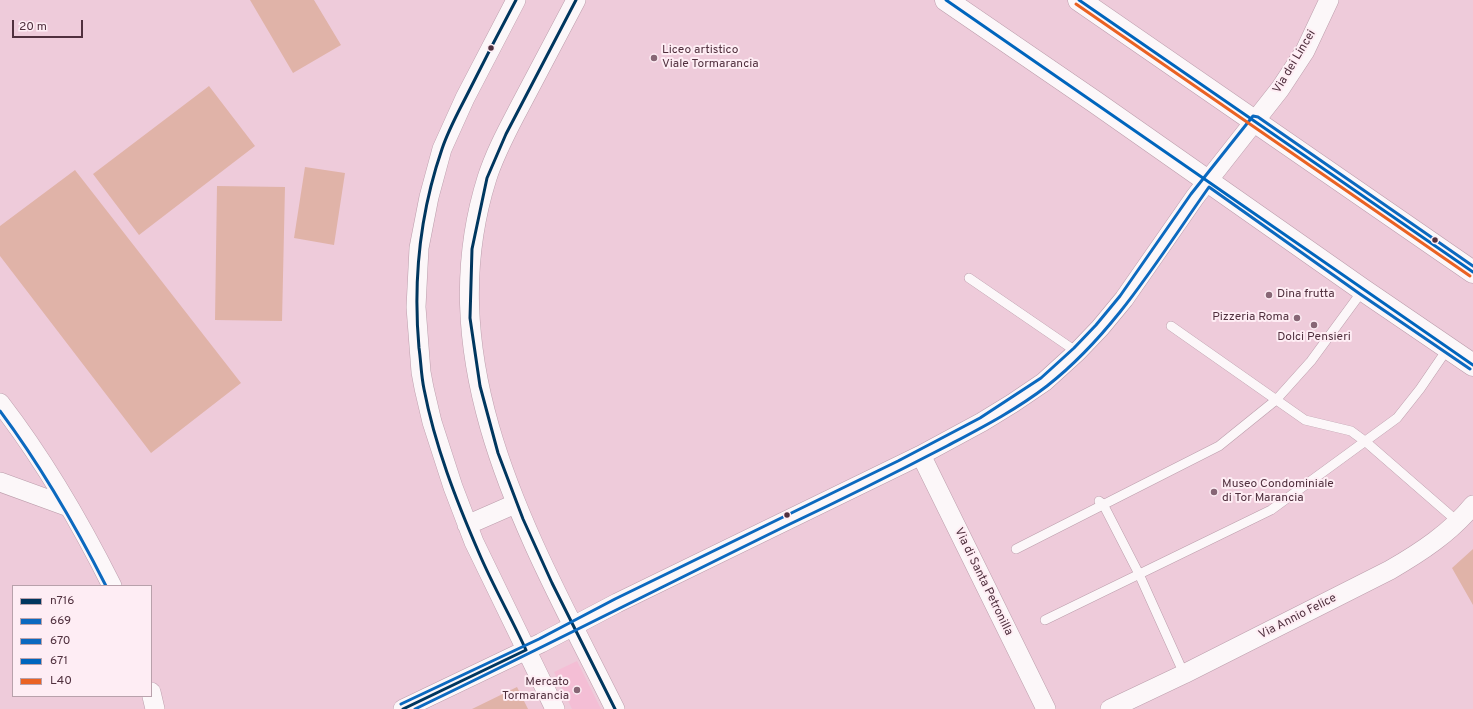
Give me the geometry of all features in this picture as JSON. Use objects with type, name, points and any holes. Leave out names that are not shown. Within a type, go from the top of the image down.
[{"type":"street","points":[[516,0],[462,105],[442,149],[429,197],[417,265],[416,306],[421,372],[437,439],[474,542],[510,613],[526,650],[555,709]]},
{"type":"street","points":[[576,0],[498,149],[484,186],[473,242],[470,295],[474,355],[482,398],[497,453],[515,504],[615,709]]},
{"type":"street","points":[[946,0],[1208,180],[1363,290],[1473,365]]},
{"type":"street","points":[[1079,0],[1473,272]]},
{"type":"street","name":"Via dei Lincei","points":[[403,709],[921,455],[982,422],[1044,382],[1077,352],[1100,328],[1124,299],[1208,180],[1280,89],[1298,63],[1329,0]]},
{"type":"street","points":[[0,403],[27,440],[69,507],[111,585]]},
{"type":"street","name":"Via di Santa Petronilla","points":[[921,455],[1046,709]]},
{"type":"street","points":[[0,482],[69,507]]},
{"type":"street","points":[[467,525],[515,504]]},
{"type":"street","name":"Via Annio Felice","points":[[1110,709],[1184,674],[1390,570],[1429,546],[1458,522],[1473,505]]},
{"type":"street","points":[[152,696],[155,709]]},
{"type":"lane","points":[[969,278],[1077,352]]},
{"type":"lane","points":[[1016,549],[1101,502],[1219,446],[1276,400],[1311,361],[1363,290]]},
{"type":"lane","points":[[1171,326],[1305,420],[1351,431],[1366,442],[1458,522]]},
{"type":"lane","points":[[1045,620],[1271,510],[1397,418],[1420,389],[1448,348]]},
{"type":"lane","points":[[1101,502],[1139,574],[1184,674]]},
{"type":"shaded area","points":[[250,0],[314,0],[341,45],[293,73]]},
{"type":"shaded area","points":[[209,86],[255,146],[139,235],[93,174]]},
{"type":"shaded area","points":[[305,167],[345,173],[334,245],[294,238]]},
{"type":"shaded area","points":[[75,170],[241,383],[151,453],[0,256],[0,226]]},
{"type":"shaded area","points":[[217,186],[285,187],[282,321],[215,320]]},
{"type":"shaded area","points":[[1473,549],[1473,605],[1452,568]]},
{"type":"shaded area","name":"Mercato Tormarancia","points":[[577,661],[601,709],[572,709],[554,672]]},
{"type":"shaded area","points":[[517,687],[528,709],[472,709]]},
{"type":"transit line","name":"n716","points":[[403,709],[526,650],[479,553],[454,493],[440,452],[423,384],[417,323],[420,247],[423,222],[434,173],[442,149],[455,119],[516,0]]},
{"type":"transit line","name":"n716","points":[[576,0],[506,134],[487,178],[472,249],[470,318],[480,386],[498,453],[523,519],[552,583],[615,709]]},
{"type":"transit line","name":"671","points":[[946,0],[1473,365]]},
{"type":"transit line","name":"671","points":[[1079,0],[1473,272]]},
{"type":"transit line","name":"L40","points":[[1076,4],[1470,276]]},
{"type":"transit line","name":"670","points":[[401,704],[539,639],[615,599],[898,461],[980,418],[1041,378],[1074,348],[1096,325],[1120,296],[1191,194],[1253,116],[1258,117],[1473,266]]},
{"type":"transit line","name":"669","points":[[415,709],[888,476],[973,432],[1023,403],[1047,386],[1071,365],[1115,318],[1154,266],[1209,187],[1360,294],[1470,369]]},
{"type":"transit line","name":"669","points":[[0,411],[30,453],[57,496],[105,585]]},
{"type":"place","name":"Liceo artistico Viale Tormarancia","points":[[654,58]]},
{"type":"place","name":"Dina frutta","points":[[1269,295]]},
{"type":"place","name":"Pizzeria Roma","points":[[1297,318]]},
{"type":"place","name":"Dolci Pensieri","points":[[1314,325]]},
{"type":"place","name":"Museo Condominiale di Tor Marancia","points":[[1214,492]]},
{"type":"place","name":"Mercato Tormarancia","points":[[577,690]]}]
